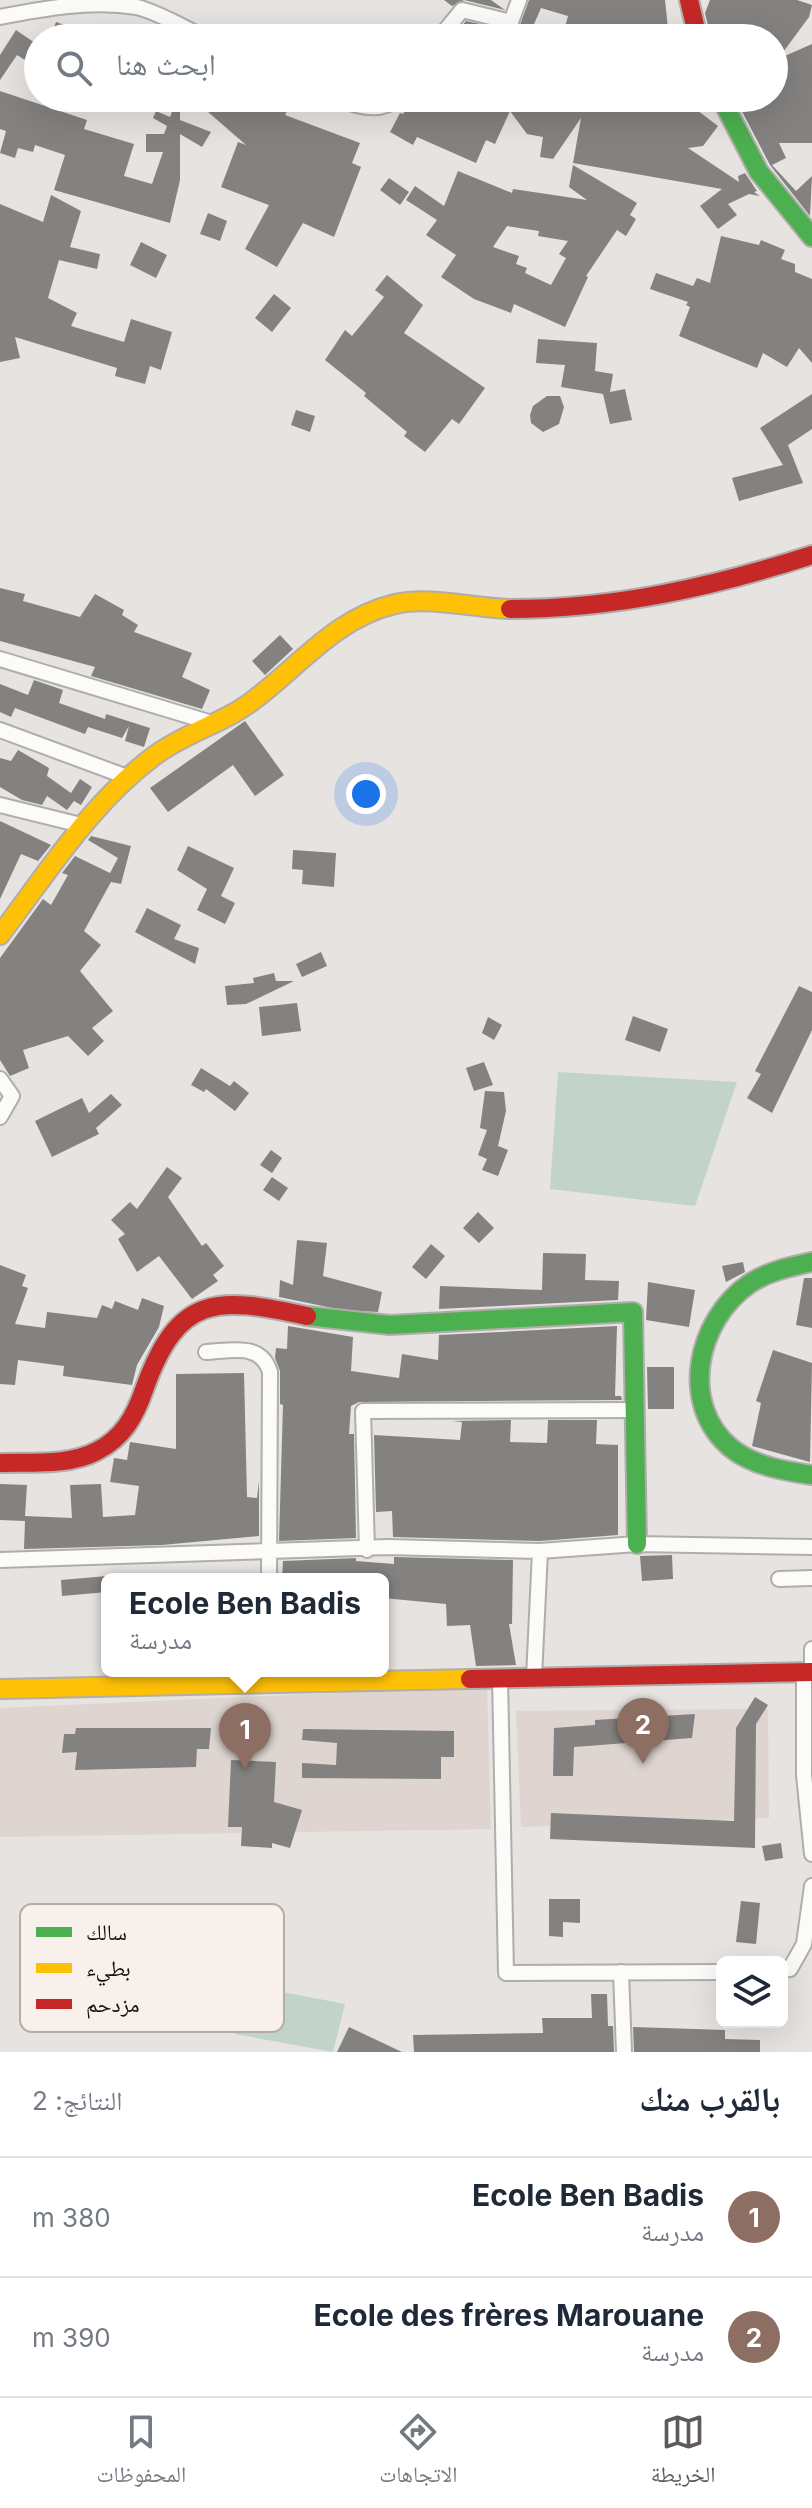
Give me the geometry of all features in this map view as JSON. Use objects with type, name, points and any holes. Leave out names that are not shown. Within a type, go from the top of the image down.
[{"type":"street","points":[[0,17],[82,0],[138,7],[175,24]]},
{"type":"street","points":[[450,24],[462,10],[511,22],[519,0]]},
{"type":"street","points":[[689,0],[695,24]]},
{"type":"street","points":[[727,112],[762,177],[812,237]]},
{"type":"street","points":[[0,935],[127,777],[158,753],[252,701],[302,654],[353,619],[395,604],[436,601],[478,608],[578,607],[648,599],[751,575],[812,555]]},
{"type":"street","points":[[0,659],[212,723]]},
{"type":"street","points":[[0,730],[127,777]]},
{"type":"street","points":[[0,805],[85,826]]},
{"type":"street","points":[[0,1079],[12,1096],[0,1117]]},
{"type":"street","points":[[812,1262],[769,1272],[737,1295],[712,1326],[700,1360],[697,1393],[707,1421],[730,1447],[754,1461],[812,1475]]},
{"type":"street","points":[[0,1463],[66,1459],[96,1452],[116,1440],[131,1425],[160,1343],[169,1331],[201,1309],[223,1306],[258,1308],[341,1323],[372,1324],[633,1312],[637,1544]]},
{"type":"street","points":[[206,1352],[253,1350],[266,1359],[270,1372],[269,1573]]},
{"type":"street","points":[[367,1550],[363,1411],[633,1410]]},
{"type":"street","points":[[0,1560],[388,1547],[540,1551],[637,1544],[812,1547]]},
{"type":"street","points":[[534,1678],[540,1551]]},
{"type":"street","points":[[779,1579],[812,1578]]},
{"type":"street","points":[[812,1649],[808,1775],[812,1854]]},
{"type":"street","points":[[0,1689],[274,1677],[534,1678],[809,1672]]},
{"type":"street","points":[[500,1678],[506,1973],[716,1972]]},
{"type":"street","points":[[788,1969],[804,1944],[812,1886]]},
{"type":"street","points":[[621,1972],[624,2052]]},
{"type":"shaded area","points":[[487,1686],[491,1829],[0,1837],[0,1708]]},
{"type":"shaded area","points":[[768,1709],[769,1818],[521,1827],[516,1711]]},
{"type":"green space","points":[[558,1072],[737,1082],[695,1206],[550,1189]]},
{"type":"green space","points":[[284,1992],[345,2004],[333,2052],[235,2034],[284,2032]]},
{"type":"building","points":[[444,0],[464,0],[452,6]]},
{"type":"building","points":[[464,0],[491,0],[505,10]]},
{"type":"building","points":[[529,0],[665,0],[668,24],[566,24],[568,16],[541,8],[534,24],[520,24]]},
{"type":"building","points":[[710,0],[797,0],[812,5],[809,17],[788,45],[788,24],[708,24],[705,13]]},
{"type":"building","points":[[16,30],[24,35],[24,59],[17,55],[0,80],[0,55]]},
{"type":"building","points":[[812,44],[812,143],[779,143],[786,158],[772,165],[796,191],[812,176],[810,216],[770,165],[742,112],[788,112],[788,55]]},
{"type":"building","points":[[0,91],[24,99],[24,112],[63,112],[87,120],[84,129],[134,144],[124,176],[152,184],[163,152],[146,152],[146,134],[164,134],[167,126],[153,118],[156,112],[170,117],[172,112],[180,112],[180,120],[211,132],[202,147],[180,134],[180,180],[170,223],[54,190],[65,155],[35,145],[33,152],[18,148],[15,158],[0,153],[6,131],[0,129]]},
{"type":"building","points":[[208,112],[287,112],[285,115],[360,143],[352,163],[361,167],[334,237],[303,223],[277,267],[245,249],[269,205],[221,187],[238,142],[246,145]]},
{"type":"building","points":[[510,112],[495,144],[486,140],[476,163],[417,137],[413,145],[390,132],[400,113]]},
{"type":"building","points":[[511,112],[700,112],[718,126],[703,146],[688,148],[739,182],[738,176],[745,173],[757,191],[754,192],[760,196],[749,194],[728,204],[737,215],[718,229],[700,206],[722,189],[573,163],[581,118],[553,159],[540,157],[543,137],[527,134]]},
{"type":"building","points":[[573,165],[637,203],[630,215],[636,219],[626,236],[617,230],[586,276],[565,327],[514,304],[511,313],[474,299],[441,277],[456,255],[426,235],[437,220],[406,200],[415,186],[444,206],[458,171],[512,193],[513,189],[587,200],[569,187]],"holes":[[[507,226],[539,231],[538,236],[568,241],[559,254],[566,258],[551,285],[525,273],[527,268],[516,264],[519,256],[493,247]]]},
{"type":"building","points":[[389,178],[409,192],[400,205],[380,190]]},
{"type":"building","points":[[51,195],[81,211],[70,247],[100,254],[97,269],[59,260],[48,298],[77,313],[71,326],[124,342],[131,319],[172,332],[161,370],[150,366],[145,384],[115,376],[117,368],[15,337],[20,358],[0,362],[0,204],[43,222]]},
{"type":"building","points":[[208,213],[227,221],[220,241],[200,234]]},
{"type":"building","points":[[721,236],[759,245],[761,240],[785,250],[781,259],[795,264],[795,272],[812,279],[812,363],[799,348],[787,367],[763,353],[757,368],[679,336],[690,307],[686,305],[688,302],[650,289],[656,273],[693,286],[697,278],[710,283]]},
{"type":"building","points":[[141,242],[167,255],[156,278],[130,265]]},
{"type":"building","points":[[387,275],[423,305],[404,333],[485,388],[459,424],[452,419],[425,452],[404,436],[407,432],[364,396],[366,393],[325,360],[345,330],[352,336],[384,297],[375,290]]},
{"type":"building","points":[[274,294],[291,308],[272,332],[255,318]]},
{"type":"building","points":[[538,339],[597,343],[595,371],[613,374],[610,392],[625,389],[632,420],[610,424],[603,394],[561,387],[565,365],[536,363]]},
{"type":"building","points":[[812,394],[812,429],[788,445],[803,483],[739,501],[732,478],[783,465],[760,428]]},
{"type":"building","points":[[547,396],[560,396],[564,407],[559,424],[543,432],[531,423],[530,415],[533,406]]},
{"type":"building","points":[[296,410],[315,416],[310,432],[291,425]]},
{"type":"building","points":[[0,588],[25,594],[23,601],[80,617],[95,594],[124,610],[122,615],[138,625],[134,632],[192,653],[182,677],[210,690],[202,709],[91,676],[95,667],[0,641]]},
{"type":"building","points":[[280,635],[293,649],[265,675],[252,661]]},
{"type":"building","points":[[34,680],[63,690],[59,703],[105,719],[106,714],[150,728],[144,747],[125,741],[129,726],[122,738],[88,727],[85,734],[15,708],[11,717],[0,712],[0,684],[28,695]]},
{"type":"building","points":[[245,721],[284,775],[255,796],[233,765],[168,812],[150,788]]},
{"type":"building","points":[[18,750],[49,768],[47,776],[71,793],[80,779],[92,787],[81,805],[74,801],[67,810],[47,796],[42,805],[22,800],[0,787],[0,758],[11,761]]},
{"type":"building","points":[[0,821],[51,845],[38,861],[21,854],[0,899]]},
{"type":"building","points":[[91,836],[131,846],[121,884],[111,882],[84,931],[101,945],[80,971],[113,1011],[92,1028],[104,1041],[88,1056],[68,1036],[23,1050],[29,1068],[10,1076],[0,1060],[0,958],[43,899],[51,905],[68,875],[62,873],[75,856],[110,873],[118,858],[88,840]]},
{"type":"building","points":[[188,846],[234,868],[221,896],[235,903],[225,924],[197,910],[207,889],[177,870]]},
{"type":"building","points":[[293,850],[336,853],[334,887],[302,884],[303,870],[292,869]]},
{"type":"building","points":[[147,908],[181,925],[174,939],[199,948],[195,964],[135,932]]},
{"type":"building","points":[[321,952],[327,966],[302,977],[296,964]]},
{"type":"building","points":[[274,973],[276,981],[294,981],[246,1004],[227,1005],[225,986],[254,983],[253,978]]},
{"type":"building","points":[[799,986],[812,992],[812,1030],[772,1113],[747,1098],[761,1074],[755,1071]]},
{"type":"building","points":[[297,1003],[301,1031],[262,1036],[259,1007]]},
{"type":"building","points":[[633,1016],[668,1029],[660,1052],[625,1040]]},
{"type":"building","points":[[488,1017],[502,1025],[494,1040],[482,1033]]},
{"type":"building","points":[[484,1062],[493,1085],[474,1091],[466,1068]]},
{"type":"building","points":[[201,1068],[230,1086],[234,1081],[249,1093],[235,1111],[206,1089],[204,1092],[191,1085]]},
{"type":"building","points":[[485,1091],[504,1092],[506,1111],[498,1146],[508,1150],[498,1176],[482,1170],[487,1159],[478,1155],[487,1130],[480,1128]]},
{"type":"building","points":[[111,1094],[122,1105],[96,1128],[99,1134],[52,1157],[35,1121],[82,1098],[89,1113]]},
{"type":"building","points":[[271,1150],[282,1158],[272,1173],[260,1165]]},
{"type":"building","points":[[167,1167],[182,1178],[168,1197],[202,1246],[206,1243],[224,1266],[213,1275],[218,1281],[192,1299],[159,1256],[137,1272],[118,1239],[125,1234],[111,1220],[130,1202],[137,1209]]},
{"type":"building","points":[[272,1177],[288,1188],[279,1201],[263,1190]]},
{"type":"building","points":[[478,1212],[494,1228],[479,1243],[463,1228]]},
{"type":"building","points":[[297,1240],[327,1243],[323,1276],[382,1292],[378,1312],[342,1310],[279,1297],[280,1280],[293,1285]]},
{"type":"building","points":[[431,1244],[445,1256],[426,1279],[412,1267]]},
{"type":"building","points":[[543,1253],[586,1254],[585,1280],[619,1281],[618,1300],[439,1309],[440,1286],[542,1290]]},
{"type":"building","points":[[743,1262],[745,1272],[726,1282],[722,1266]]},
{"type":"building","points":[[0,1265],[26,1275],[22,1286],[28,1288],[15,1324],[45,1328],[47,1312],[97,1318],[102,1305],[112,1309],[115,1301],[138,1310],[142,1298],[164,1306],[159,1327],[137,1365],[132,1385],[63,1376],[64,1366],[18,1360],[15,1385],[0,1384]]},
{"type":"building","points":[[804,1278],[812,1278],[812,1328],[796,1325]]},
{"type":"building","points":[[648,1282],[695,1290],[689,1327],[646,1320]]},
{"type":"building","points":[[288,1326],[353,1337],[351,1371],[399,1378],[402,1354],[438,1360],[439,1335],[617,1326],[615,1396],[621,1396],[622,1400],[359,1402],[351,1406],[349,1434],[354,1434],[356,1538],[279,1541],[283,1405],[280,1404],[280,1371],[275,1358],[276,1348],[287,1349]]},
{"type":"building","points":[[773,1350],[812,1363],[810,1462],[752,1446],[761,1403],[756,1401]]},
{"type":"building","points":[[647,1367],[674,1367],[674,1409],[648,1409]]},
{"type":"building","points":[[244,1373],[247,1497],[257,1498],[259,1481],[259,1536],[162,1545],[24,1549],[25,1521],[0,1520],[0,1484],[27,1485],[25,1516],[72,1518],[70,1485],[101,1484],[103,1517],[135,1515],[139,1486],[110,1482],[114,1458],[127,1460],[130,1442],[176,1449],[176,1374]]},
{"type":"building","points":[[511,1420],[510,1442],[547,1443],[548,1420],[597,1420],[596,1444],[618,1445],[618,1535],[540,1541],[393,1537],[392,1511],[376,1512],[374,1435],[460,1440],[462,1422],[452,1421]]},
{"type":"building","points":[[672,1555],[673,1579],[642,1581],[640,1556]]},
{"type":"building","points":[[394,1557],[513,1560],[512,1624],[509,1624],[516,1665],[476,1666],[470,1625],[447,1626],[446,1604],[389,1599],[389,1573],[282,1573],[283,1561],[356,1558],[356,1561],[394,1564]]},
{"type":"building","points":[[101,1577],[101,1593],[62,1596],[61,1580]]},
{"type":"building","points":[[755,1697],[768,1705],[756,1724],[755,1848],[550,1839],[551,1813],[734,1821],[736,1728]]},
{"type":"building","points":[[695,1714],[692,1738],[574,1747],[573,1776],[553,1776],[554,1728],[595,1725],[595,1720]]},
{"type":"building","points":[[76,1728],[211,1728],[209,1749],[197,1749],[196,1767],[75,1770],[77,1752],[62,1753],[64,1734],[75,1734]]},
{"type":"building","points":[[303,1729],[454,1731],[454,1757],[441,1757],[441,1779],[302,1778],[302,1763],[336,1765],[337,1743],[302,1740]]},
{"type":"building","points":[[231,1760],[276,1762],[274,1802],[302,1810],[290,1848],[272,1843],[272,1848],[241,1846],[242,1827],[228,1827]]},
{"type":"building","points":[[781,1843],[783,1858],[765,1861],[762,1846]]},
{"type":"building","points":[[549,1899],[580,1899],[580,1923],[563,1922],[563,1937],[549,1936]]},
{"type":"building","points":[[741,1901],[760,1903],[756,1944],[736,1942]]},
{"type":"building","points":[[591,1994],[607,1994],[608,2026],[613,2026],[614,2052],[414,2052],[413,2035],[543,2033],[542,2018],[592,2018]]},
{"type":"building","points":[[349,2027],[402,2052],[337,2052]]},
{"type":"building","points":[[633,2027],[725,2030],[725,2039],[760,2040],[760,2052],[634,2052]]},
{"type":"traffic: fast","points":[[728,112],[759,172],[812,237]]},
{"type":"traffic: fast","points":[[812,1262],[764,1276],[731,1300],[706,1341],[700,1387],[704,1409],[715,1430],[731,1448],[759,1463],[812,1475]]},
{"type":"traffic: fast","points":[[307,1316],[390,1325],[633,1312],[637,1544]]},
{"type":"traffic: slow","points":[[0,935],[71,840],[131,775],[179,740],[243,707],[337,631],[374,611],[409,602],[510,609]]},
{"type":"traffic: slow","points":[[0,1689],[470,1679]]},
{"type":"traffic: jam","points":[[689,0],[695,24]]},
{"type":"traffic: jam","points":[[510,609],[587,605],[663,594],[812,555]]},
{"type":"traffic: jam","points":[[0,1463],[62,1461],[86,1456],[106,1446],[121,1433],[132,1417],[157,1358],[171,1335],[187,1319],[204,1310],[224,1305],[248,1306],[307,1316]]},
{"type":"traffic: jam","points":[[470,1679],[812,1672]]},
{"type":"place","name":"Ecole des frères Marouane","points":[[643,1764]]},
{"type":"place","name":"Ecole Ben Badis","points":[[245,1769]]}]
